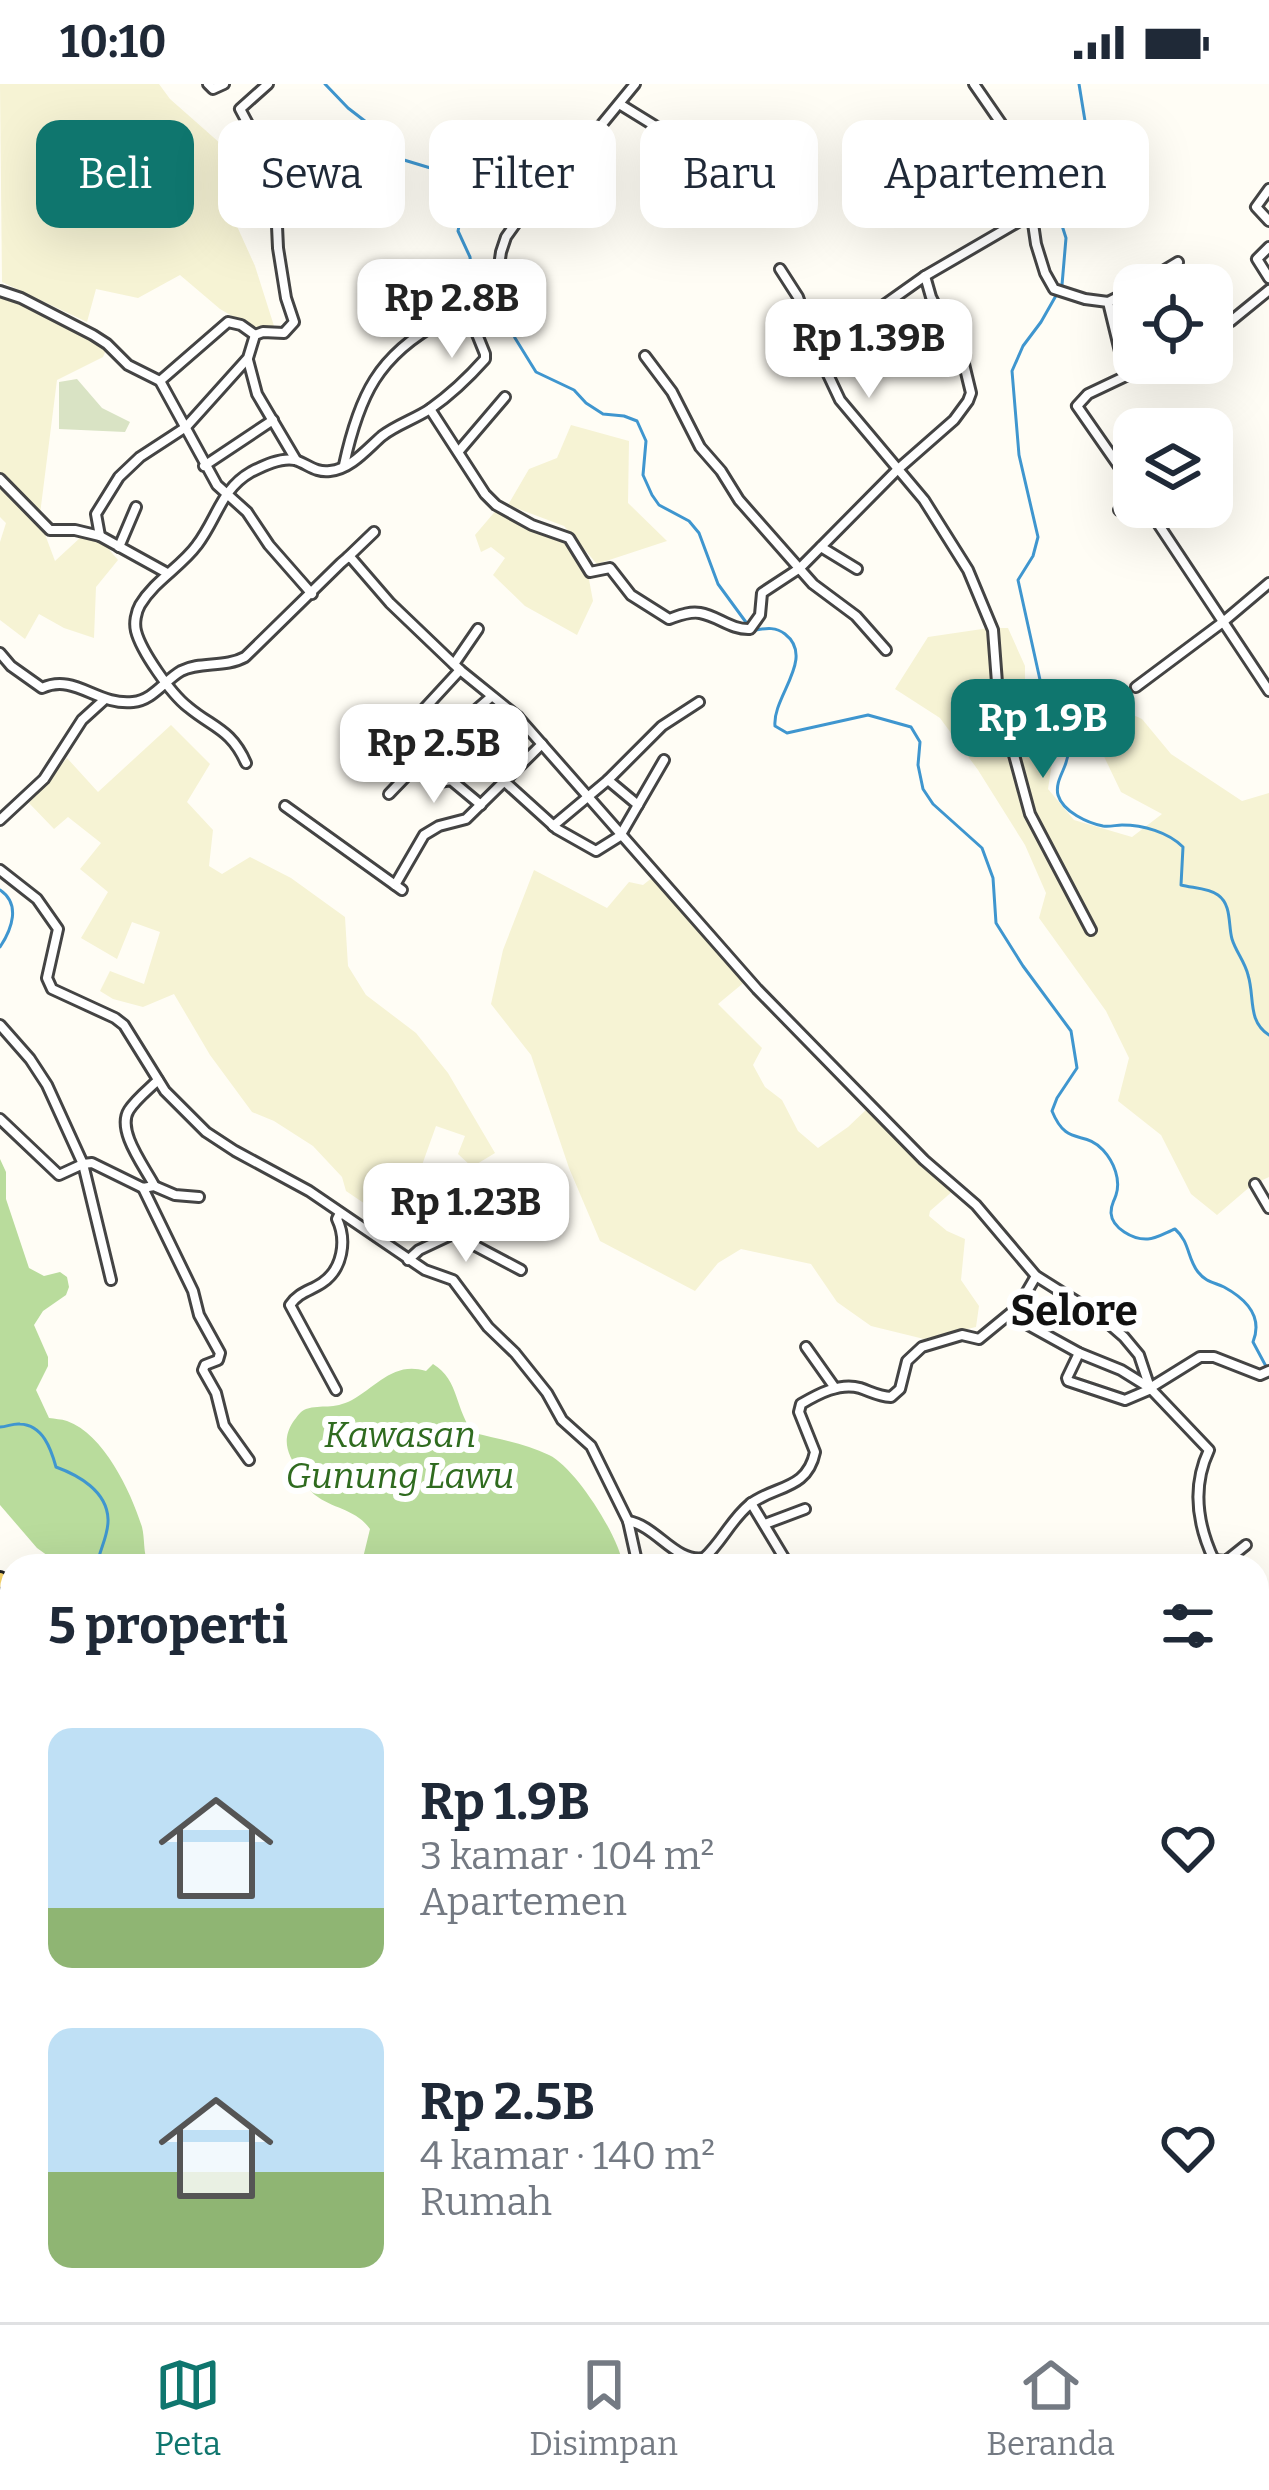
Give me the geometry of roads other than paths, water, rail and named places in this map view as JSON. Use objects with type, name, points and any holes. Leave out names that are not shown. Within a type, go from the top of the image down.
[{"type":"street","points":[[208,84],[212,89],[224,84]]},
{"type":"street","points":[[255,335],[284,333],[294,322],[286,298],[268,161],[240,109],[266,84]]},
{"type":"street","points":[[344,466],[358,417],[380,368],[418,336],[456,314],[481,308],[491,298],[506,237],[526,209],[533,189],[580,151],[635,84]]},
{"type":"street","points":[[974,84],[998,120]]},
{"type":"street","points":[[621,105],[645,120]]},
{"type":"street","points":[[1269,189],[1256,206],[1269,221]]},
{"type":"street","points":[[815,347],[1008,228]]},
{"type":"street","points":[[1033,228],[1045,273],[1058,291],[1113,300]]},
{"type":"street","points":[[1269,248],[1257,259],[1269,278]]},
{"type":"street","points":[[780,269],[798,297],[840,400],[937,518],[968,570],[994,630],[998,696],[1030,814],[1091,930]]},
{"type":"street","points":[[430,410],[490,500],[532,525],[569,538],[590,572],[610,568],[632,595],[669,619],[702,613],[743,631],[752,627],[761,610],[762,593],[800,568],[954,420],[971,393],[963,360],[925,276]]},
{"type":"street","points":[[0,291],[93,335],[128,365],[160,381],[217,485],[247,512],[312,594]]},
{"type":"street","points":[[1233,319],[1269,291]]},
{"type":"street","points":[[1108,302],[1113,323]]},
{"type":"street","points":[[248,358],[257,394],[296,460],[324,472],[344,466],[383,435],[430,410],[485,359],[468,312]]},
{"type":"street","points":[[160,381],[228,322],[255,335]]},
{"type":"street","points":[[100,536],[96,514],[119,477],[186,427],[248,358],[255,335]]},
{"type":"street","points":[[645,356],[739,500],[813,584],[856,616],[886,650]]},
{"type":"street","points":[[1113,382],[1088,394],[1078,406],[1113,457]]},
{"type":"street","points":[[459,451],[505,397]]},
{"type":"street","points":[[204,466],[273,420]]},
{"type":"street","points":[[246,763],[230,735],[188,708],[166,682],[134,626],[139,606],[166,572],[201,541],[226,493],[250,473],[296,460]]},
{"type":"street","points":[[0,479],[50,530],[100,536],[166,572]]},
{"type":"street","points":[[119,547],[136,507]]},
{"type":"street","points":[[1161,528],[1269,692]]},
{"type":"street","points":[[0,653],[40,688],[66,682],[104,700],[138,702],[187,668],[233,663],[245,657],[374,532]]},
{"type":"street","points":[[821,547],[857,569]]},
{"type":"street","points":[[349,557],[457,667],[518,717],[757,988],[924,1160],[976,1205],[1036,1276],[1124,1337],[1139,1355],[1151,1388]]},
{"type":"street","points":[[1136,687],[1269,583]]},
{"type":"street","points":[[390,746],[457,667],[478,628]]},
{"type":"street","points":[[389,794],[491,697]]},
{"type":"street","points":[[0,820],[44,779],[82,720],[104,700]]},
{"type":"street","points":[[553,826],[662,726],[699,702]]},
{"type":"street","points":[[454,782],[518,717]]},
{"type":"street","points":[[285,806],[399,887],[424,835],[460,822],[542,744]]},
{"type":"street","points":[[505,782],[553,826],[591,850],[620,836],[664,760]]},
{"type":"street","points":[[415,766],[434,783],[454,782],[481,805]]},
{"type":"street","points":[[608,780],[638,805]]},
{"type":"street","points":[[0,870],[37,899],[58,929],[48,984],[124,1025],[158,1080],[206,1132],[285,1177],[408,1260],[451,1277],[488,1327],[548,1393],[562,1420],[591,1446],[628,1521],[635,1554]]},
{"type":"street","points":[[0,1025],[47,1085],[83,1164],[111,1280]]},
{"type":"street","points":[[158,1080],[128,1112],[125,1124],[199,1315],[220,1352],[218,1360],[203,1370],[226,1430],[249,1460]]},
{"type":"street","points":[[0,1119],[59,1175],[92,1163],[148,1187],[199,1197]]},
{"type":"street","points":[[1256,1184],[1269,1208]]},
{"type":"street","points":[[408,1260],[453,1234],[474,1203]]},
{"type":"street","points":[[336,1390],[290,1305],[295,1297],[325,1281],[340,1259],[340,1213]]},
{"type":"street","points":[[453,1234],[521,1270]]},
{"type":"street","points":[[710,1554],[751,1503],[808,1471],[815,1452],[798,1409],[806,1401],[835,1388],[857,1387],[891,1397],[900,1389],[907,1361],[922,1346],[962,1335],[979,1339],[1018,1307],[1036,1276]]},
{"type":"street","points":[[1010,1315],[1151,1388],[1209,1450],[1199,1473],[1199,1518],[1208,1554]]},
{"type":"street","points":[[806,1347],[835,1388]]},
{"type":"street","points":[[1078,1352],[1068,1381],[1125,1400],[1200,1357],[1214,1357],[1251,1372],[1268,1372]]},
{"type":"street","points":[[751,1503],[781,1554]]},
{"type":"street","points":[[765,1524],[805,1509]]},
{"type":"street","points":[[628,1521],[641,1524],[682,1554]]},
{"type":"street","points":[[1235,1554],[1246,1545]]},
{"type":"waterway","points":[[325,84],[370,125],[394,157],[457,176],[467,189],[458,231],[470,257],[472,278],[488,293]]},
{"type":"waterway","points":[[1079,84],[1086,127],[1083,142],[1051,191],[1066,238],[1062,285],[1012,371],[1019,455],[1038,537],[1018,580],[1044,698],[1068,750],[1058,795],[1070,811],[1090,822],[1147,828],[1183,847],[1181,885],[1214,893],[1226,904],[1257,1023],[1269,1035]]},
{"type":"waterway","points":[[496,297],[536,372],[574,390],[603,414],[637,421],[646,441],[643,475],[652,495],[699,533],[718,584],[748,625]]},
{"type":"waterway","points":[[756,630],[782,632],[796,654],[775,726],[787,733],[868,715],[911,727],[920,742],[923,789],[982,848],[993,878],[996,923],[1071,1031],[1077,1068],[1052,1111],[1058,1122],[1070,1134],[1096,1144],[1110,1160],[1118,1183],[1111,1213],[1119,1228],[1148,1239],[1175,1229],[1201,1275],[1245,1303],[1256,1325],[1253,1342],[1268,1370]]},
{"type":"waterway","points":[[0,890],[12,909],[11,925],[0,947]]},
{"type":"waterway","points":[[0,1427],[17,1424],[35,1429],[56,1467],[97,1492],[108,1525],[100,1554]]},
{"type":"district","name":"Selore","points":[[1074,1311]]},
{"type":"park label","name":"Kawasan Gunung Lawu","points":[[400,1456]]}]
